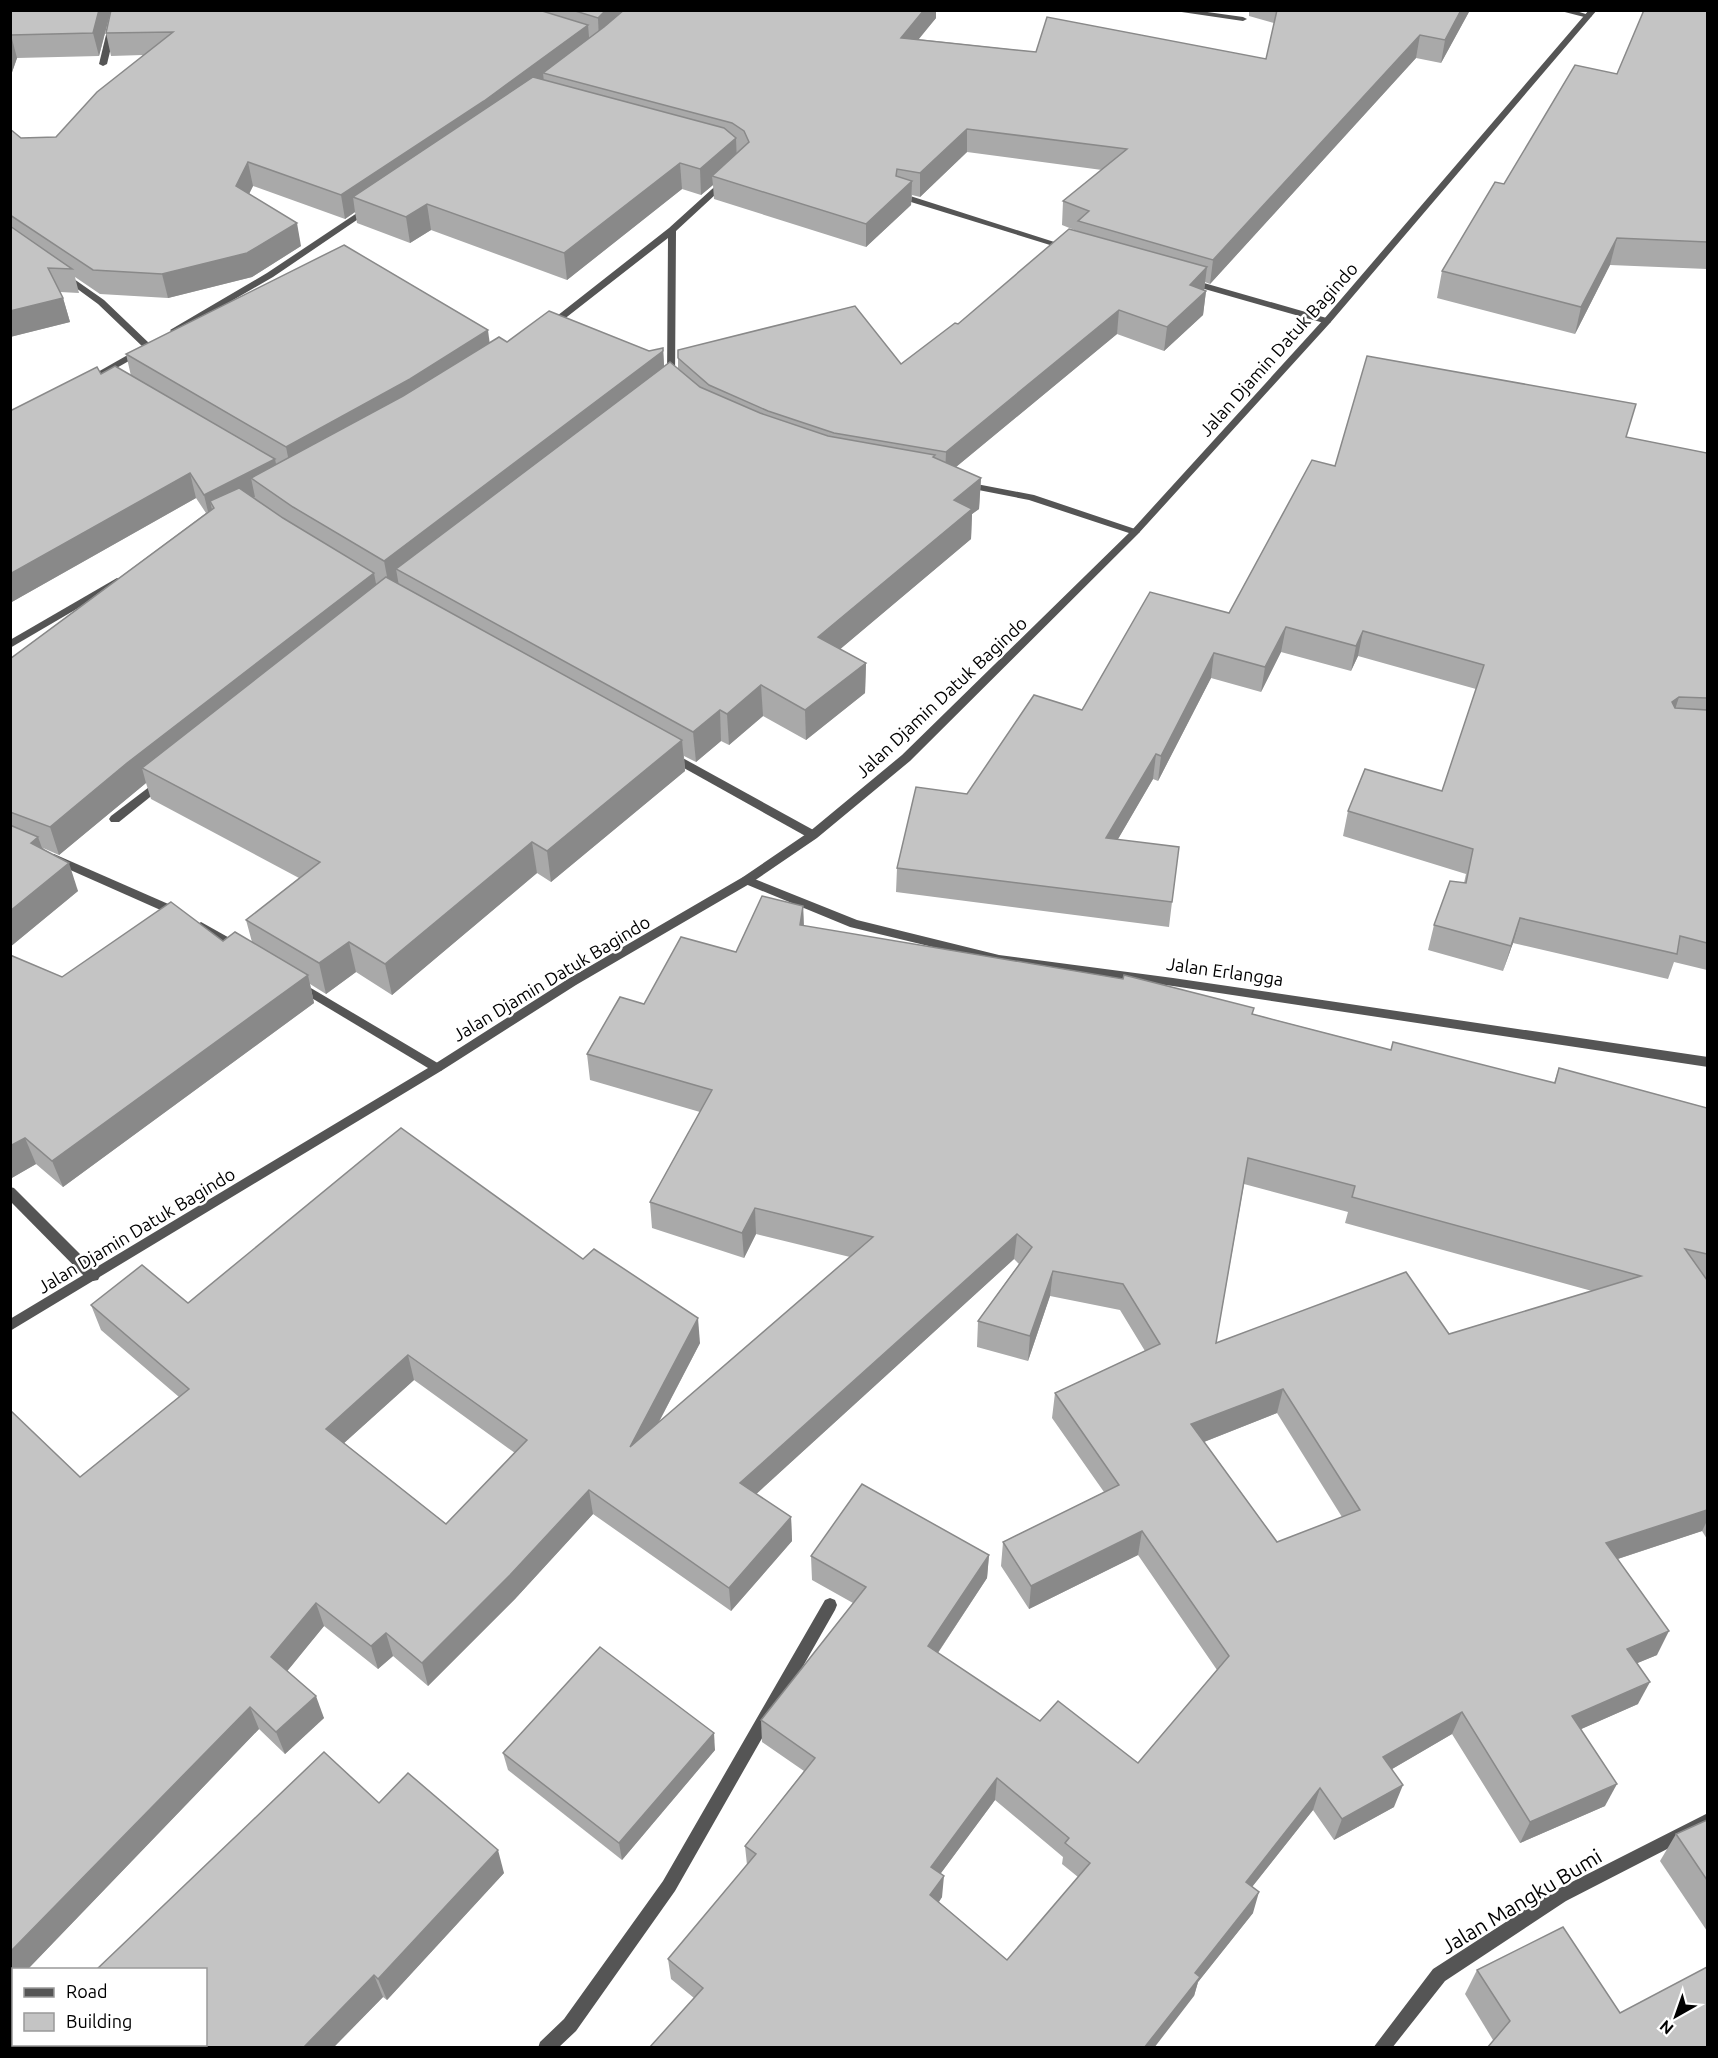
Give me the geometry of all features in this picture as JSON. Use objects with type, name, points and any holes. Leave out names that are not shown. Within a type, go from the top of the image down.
[{"type":"street","points":[[103,64],[116,10]]},
{"type":"street","points":[[1171,10],[1243,19]]},
{"type":"street","points":[[1560,10],[1591,13]]},
{"type":"street","name":"Jalan Djamin Datuk Bagindo","points":[[10,1326],[437,1068],[572,982],[747,880],[813,834],[906,758],[1135,532],[1327,321],[1591,13]]},
{"type":"street","points":[[545,330],[672,230],[736,172]]},
{"type":"street","points":[[901,196],[1078,250]]},
{"type":"street","points":[[168,335],[270,276],[377,204]]},
{"type":"street","points":[[672,230],[672,384]]},
{"type":"street","points":[[54,268],[101,302],[147,346]]},
{"type":"street","points":[[1180,279],[1327,321]]},
{"type":"street","points":[[74,389],[158,340]]},
{"type":"street","points":[[102,373],[112,379]]},
{"type":"street","points":[[663,391],[672,384]]},
{"type":"street","points":[[672,384],[681,391]]},
{"type":"street","points":[[952,483],[1031,497],[1135,532]]},
{"type":"street","points":[[10,645],[123,578]]},
{"type":"street","points":[[658,749],[813,834]]},
{"type":"street","points":[[115,819],[170,775]]},
{"type":"street","points":[[39,852],[166,906],[248,954]]},
{"type":"street","name":"Jalan Erlangga","points":[[747,880],[854,924],[999,959],[1173,982],[1707,1062]]},
{"type":"street","points":[[288,978],[437,1068]]},
{"type":"street","points":[[10,1192],[93,1276]]},
{"type":"street","points":[[546,2048],[570,2025],[669,1886],[830,1605]]},
{"type":"street","name":"Jalan Mangku Bumi","points":[[1381,2048],[1439,1975],[1560,1896],[1707,1820]]},
{"type":"building","points":[[10,10],[99,10],[93,33],[11,35],[10,37]]},
{"type":"building","points":[[111,10],[539,10],[588,25],[484,101],[341,195],[248,162],[236,186],[297,223],[247,253],[162,274],[93,270],[10,215],[10,129],[21,138],[56,137],[97,92],[173,32],[106,33]]},
{"type":"building","points":[[572,10],[606,10],[598,18]]},
{"type":"building","points":[[624,10],[924,10],[901,38],[1036,52],[1047,17],[1266,59],[1277,10],[1461,10],[1445,40],[1420,35],[1213,260],[1078,221],[1089,211],[1063,201],[1127,149],[967,129],[920,173],[897,169],[896,176],[912,181],[866,224],[712,176],[749,142],[744,131],[732,123],[543,73]]},
{"type":"building","points":[[1644,10],[1707,10],[1707,242],[1617,238],[1581,307],[1442,271],[1495,182],[1504,184],[1575,65],[1617,74]]},
{"type":"building","points":[[533,77],[724,128],[736,138],[700,169],[680,163],[564,253],[427,204],[406,217],[353,197]]},
{"type":"building","points":[[10,226],[72,269],[48,268],[63,298],[10,311]]},
{"type":"building","points":[[1069,229],[1207,267],[1190,285],[1206,291],[1167,327],[1119,310],[946,452],[834,433],[768,411],[709,385],[678,358],[678,350],[855,306],[901,364],[955,323],[958,324]]},
{"type":"building","points":[[344,245],[488,330],[410,379],[286,447],[126,354]]},
{"type":"building","points":[[549,311],[649,351],[663,348],[663,351],[384,561],[293,507],[251,478],[403,396],[499,337],[507,342]]},
{"type":"building","points":[[1367,356],[1636,404],[1626,437],[1707,453],[1707,698],[1679,697],[1672,702],[1675,708],[1707,710],[1707,943],[1680,936],[1677,954],[1520,918],[1511,946],[1434,925],[1450,881],[1466,883],[1473,849],[1348,811],[1365,769],[1442,791],[1484,665],[1363,631],[1356,646],[1286,627],[1265,667],[1214,653],[1161,756],[1156,754],[1106,838],[1179,847],[1172,902],[897,868],[916,787],[967,794],[1034,695],[1082,710],[1150,592],[1229,613],[1312,460],[1335,466]]},
{"type":"building","points":[[670,362],[700,387],[760,413],[828,436],[935,455],[933,457],[981,478],[954,500],[972,509],[818,637],[866,663],[805,710],[761,685],[727,714],[720,710],[693,732],[396,569]]},
{"type":"building","points":[[115,366],[275,459],[204,495],[190,473],[10,574],[10,411],[97,367],[101,374]]},
{"type":"building","points":[[239,488],[283,518],[374,573],[127,763],[50,827],[10,812],[10,659],[214,508],[210,501]]},
{"type":"building","points":[[386,577],[682,740],[547,851],[532,842],[385,964],[349,942],[319,963],[246,920],[320,862],[142,768]]},
{"type":"building","points":[[10,825],[38,837],[31,843],[69,863],[10,911]]},
{"type":"building","points":[[762,896],[803,906],[800,925],[1123,979],[1124,975],[1254,1008],[1252,1014],[1391,1050],[1393,1042],[1555,1083],[1559,1068],[1707,1108],[1707,1254],[1685,1249],[1707,1280],[1707,1510],[1606,1543],[1669,1631],[1627,1649],[1650,1682],[1572,1716],[1617,1784],[1530,1822],[1462,1712],[1383,1757],[1403,1785],[1342,1819],[1320,1788],[1246,1882],[1259,1892],[1195,1973],[1200,1977],[1144,2048],[649,2048],[703,1988],[668,1959],[756,1854],[745,1846],[815,1758],[761,1720],[866,1587],[811,1556],[862,1484],[989,1555],[928,1646],[1040,1721],[1058,1701],[1138,1763],[1229,1656],[1142,1531],[1031,1586],[1003,1542],[1119,1485],[1055,1393],[1160,1344],[1123,1284],[1053,1271],[1030,1336],[978,1321],[1032,1247],[1017,1234],[740,1483],[791,1517],[729,1588],[589,1490],[510,1575],[422,1663],[386,1633],[371,1646],[316,1603],[271,1657],[316,1696],[276,1732],[250,1707],[10,1952],[10,1410],[80,1477],[189,1389],[91,1305],[142,1265],[188,1303],[401,1128],[583,1259],[594,1249],[698,1318],[630,1447],[873,1237],[755,1208],[742,1233],[650,1202],[712,1090],[587,1054],[620,997],[644,1004],[681,937],[736,952]],"holes":[[[1248,1158],[1355,1186],[1352,1197],[1641,1276],[1449,1334],[1406,1272],[1216,1343]],[[408,1355],[527,1440],[446,1524],[326,1429]],[[1283,1389],[1360,1510],[1277,1542],[1191,1424]],[[997,1778],[1069,1838],[1065,1843],[1090,1863],[1007,1960],[930,1895],[944,1876],[931,1867]]]},
{"type":"building","points":[[171,902],[223,941],[235,932],[308,975],[52,1161],[25,1138],[10,1146],[10,955],[62,977]]},
{"type":"building","points":[[600,1647],[714,1733],[619,1843],[503,1753]]},
{"type":"building","points":[[324,1752],[379,1803],[408,1773],[498,1850],[378,1979],[374,1975],[303,2048],[18,2048],[17,2046],[207,2046],[207,1968],[98,1968]]},
{"type":"building","points":[[1707,1820],[1707,1880],[1676,1834]]},
{"type":"building","points":[[1563,1927],[1620,2013],[1707,1967],[1707,2048],[1487,2048],[1510,2021],[1477,1970]]}]
